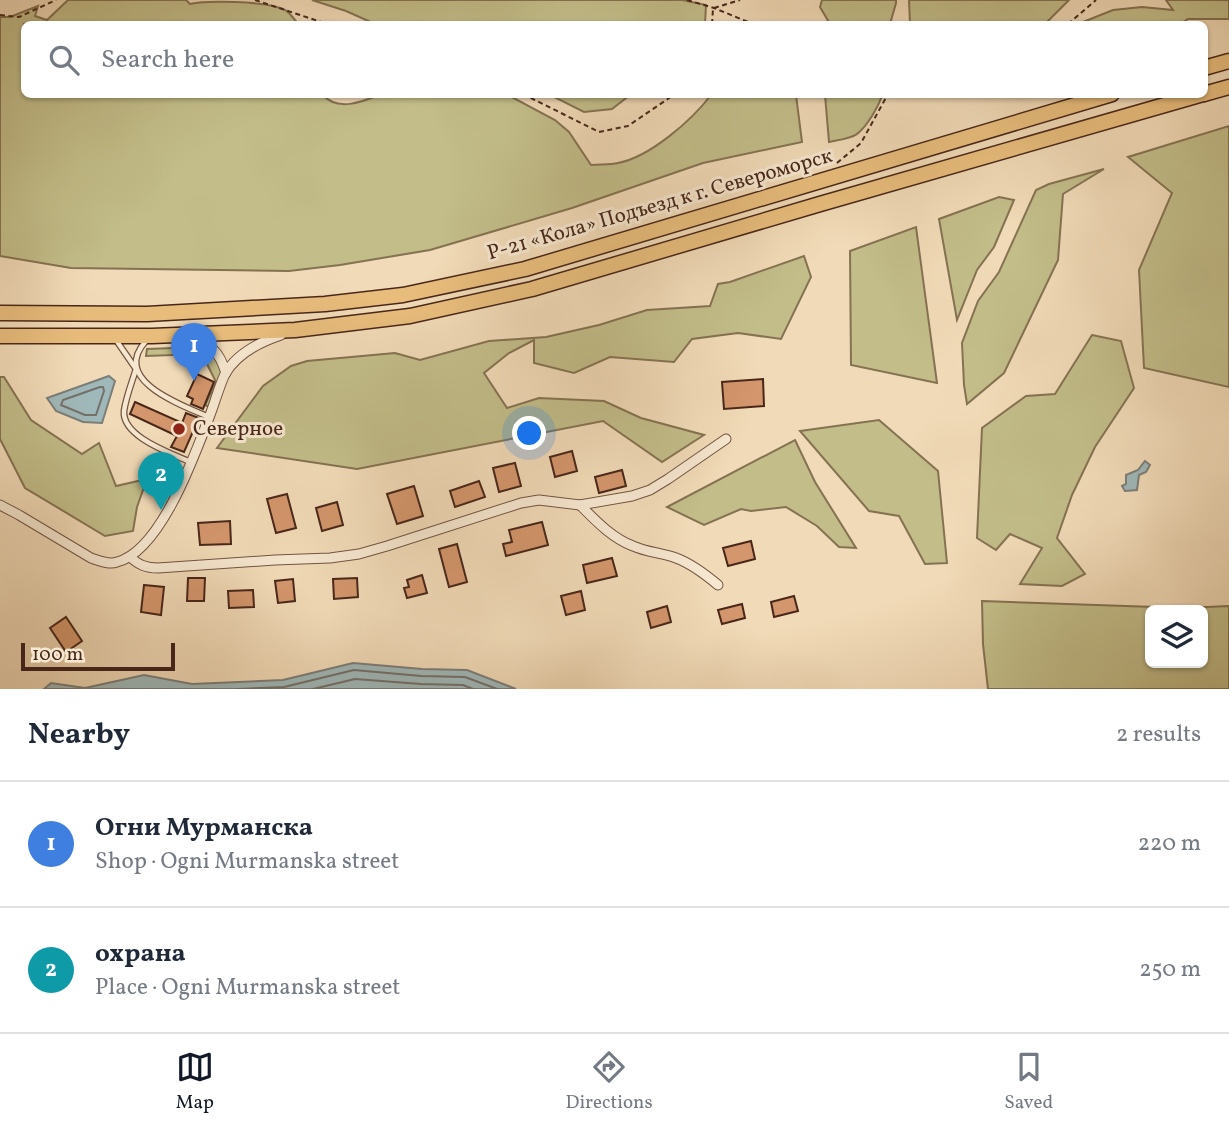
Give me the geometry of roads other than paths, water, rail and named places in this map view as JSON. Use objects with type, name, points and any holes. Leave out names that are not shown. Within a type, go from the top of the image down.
[{"type":"main road","points":[[1208,67],[1229,61]]},
{"type":"main road","name":"Р-21 «Кола» Подъезд к г. Североморск","points":[[1208,93],[1229,87]]},
{"type":"main road","name":"Р-21 «Кола» Подъезд к г. Североморск","points":[[0,313],[147,314],[325,304],[403,295],[526,269],[1099,98]]},
{"type":"main road","name":"Р-21 «Кола» Подъезд к г. Североморск","points":[[183,335],[295,330],[410,316],[532,289],[1190,98]]},
{"type":"main road","points":[[0,336],[183,335]]},
{"type":"street","points":[[0,505],[103,563],[116,563],[130,557],[156,530],[171,508],[226,373],[239,357],[252,347],[295,330]]},
{"type":"street","points":[[183,335],[216,350],[226,373]]},
{"type":"street","points":[[130,557],[147,568],[158,568],[359,554],[521,503],[539,500],[580,505],[632,496],[668,479],[726,439]]},
{"type":"street","points":[[580,505],[617,538],[631,546],[690,564],[718,585]]},
{"type":"lane","points":[[113,336],[153,390],[209,418]]},
{"type":"lane","points":[[152,336],[144,342],[135,359],[124,412],[125,421],[137,436],[190,463]]},
{"type":"water","points":[[109,376],[115,381],[102,423],[83,422],[56,411],[47,398]]},
{"type":"water","points":[[1145,461],[1150,465],[1146,472],[1139,475],[1137,490],[1125,491],[1122,486],[1126,484],[1126,475],[1138,470]]},
{"type":"water","points":[[353,663],[467,670],[516,689],[44,689],[51,683],[85,688],[144,675],[192,684],[283,680]]},
{"type":"place","name":"Огни Мурманска","points":[[194,381]]},
{"type":"place","name":"Северное","points":[[179,429]]},
{"type":"place","name":"охрана","points":[[161,510]]}]
